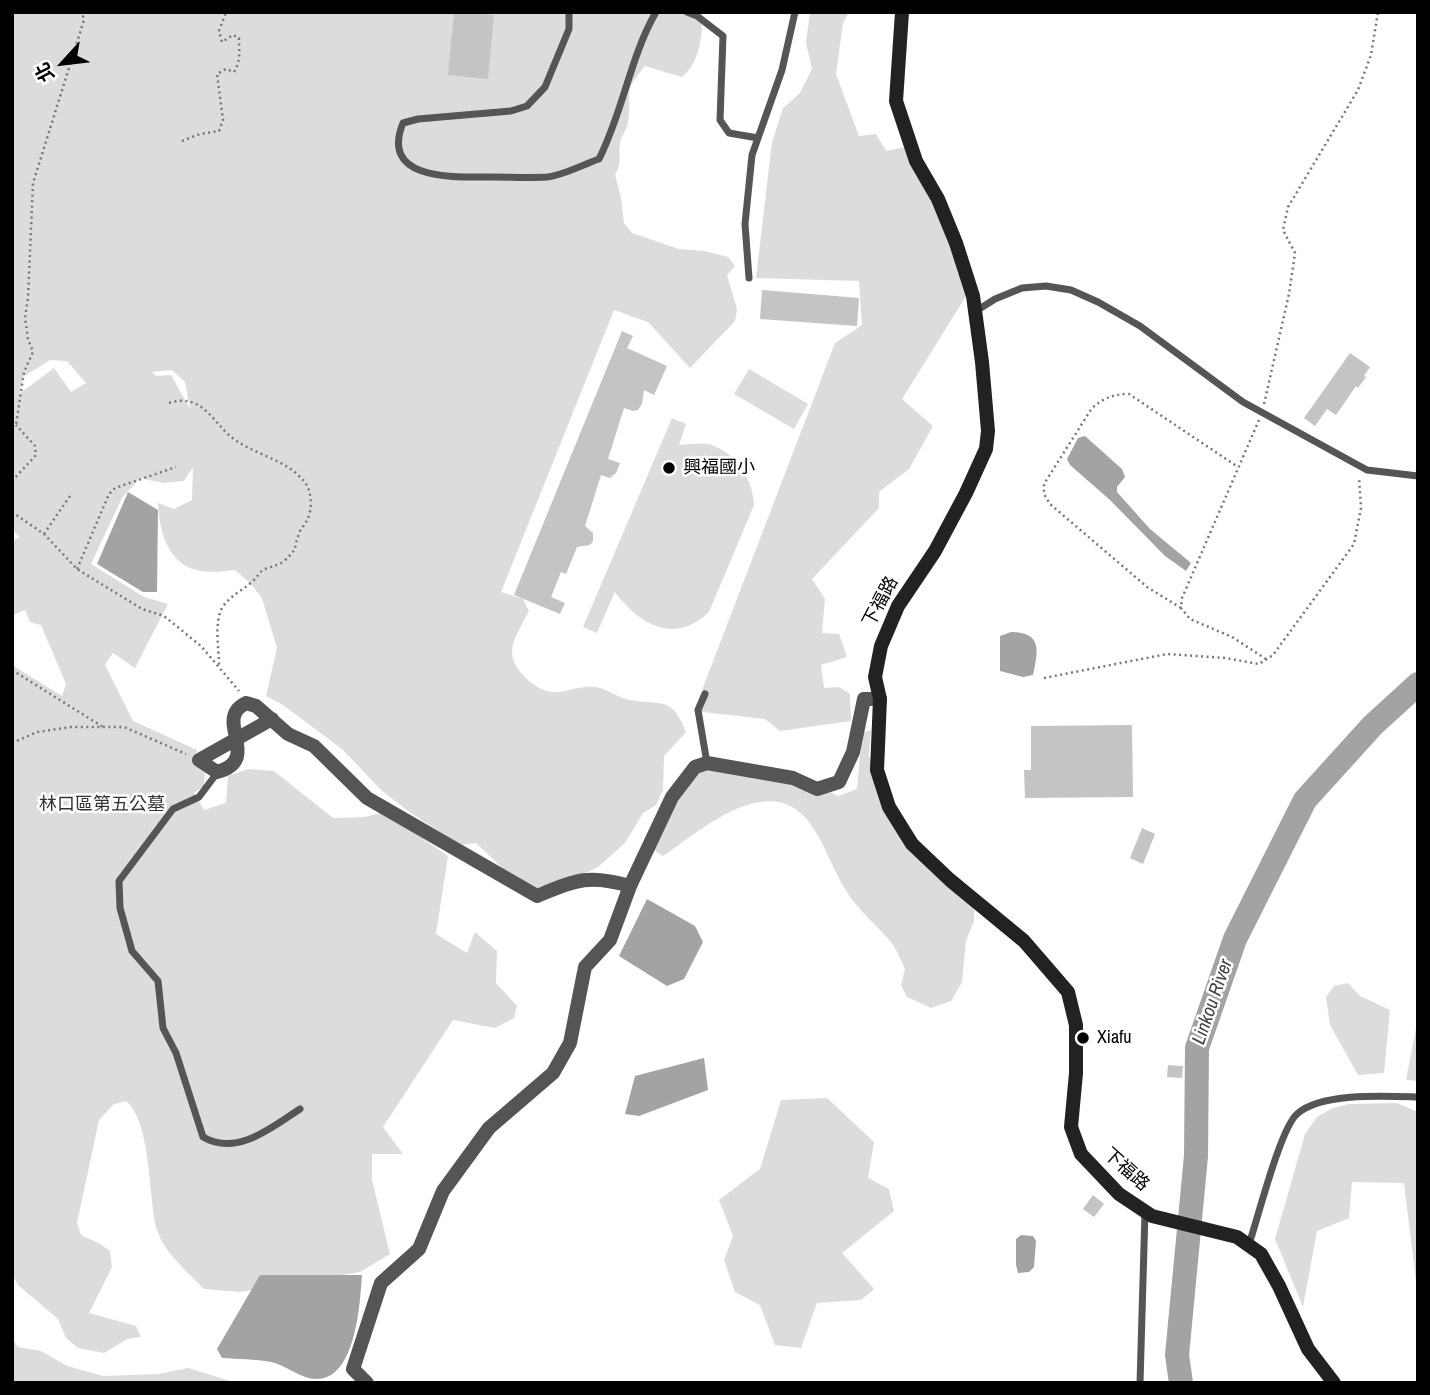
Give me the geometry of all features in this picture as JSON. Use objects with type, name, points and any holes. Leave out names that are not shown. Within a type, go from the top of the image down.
[{"type":"main road","name":"下福路","points":[[902,12],[896,101],[916,161],[938,199],[956,243],[976,311],[988,431],[986,449],[949,527],[888,626],[875,677],[880,699],[877,770],[888,807],[912,844],[950,880],[1024,941],[1068,992],[1076,1024],[1076,1073],[1071,1127],[1081,1154],[1098,1174],[1119,1194],[1148,1213]]},
{"type":"main road","points":[[1148,1213],[1225,1233],[1249,1244],[1261,1254],[1279,1286],[1307,1349],[1334,1383]]},
{"type":"street","points":[[367,1383],[353,1369],[381,1283],[419,1249],[443,1191],[489,1128],[553,1073],[570,1043],[585,967],[610,940],[630,887],[672,797],[695,767],[707,763],[793,778],[817,789],[838,782],[853,752],[864,699],[880,699]]},
{"type":"street","points":[[272,719],[237,737],[200,760],[218,772],[227,770],[234,762],[239,746],[237,737],[233,718],[237,710],[246,703],[257,706],[272,719],[288,734],[314,746],[367,798],[537,896],[577,879],[605,879],[630,887]]},
{"type":"lane","points":[[569,12],[569,29],[545,87],[527,106],[511,111],[418,119],[403,123],[397,136],[400,151],[412,167],[427,174],[458,177],[549,177],[598,159],[618,116],[646,29],[656,12]]},
{"type":"lane","points":[[687,12],[723,36],[720,120],[729,133],[758,138]]},
{"type":"lane","points":[[748,278],[745,224],[752,155],[782,70],[795,12]]},
{"type":"lane","points":[[976,311],[995,299],[1022,288],[1046,286],[1071,290],[1098,302],[1140,327],[1242,402],[1367,470],[1418,476]]},
{"type":"lane","points":[[705,694],[698,710],[707,763]]},
{"type":"lane","points":[[218,772],[198,797],[173,809],[120,881],[120,908],[132,951],[158,981],[163,1028],[176,1053],[203,1137],[215,1144],[248,1141],[300,1109]]},
{"type":"lane","points":[[1249,1244],[1286,1130],[1298,1113],[1341,1098],[1418,1097]]},
{"type":"lane","points":[[1140,1383],[1148,1213]]},
{"type":"path","points":[[12,481],[36,454],[35,446],[14,426],[24,372],[33,352],[25,318],[33,183],[84,20],[82,12]]},
{"type":"path","points":[[182,141],[219,131],[223,120],[217,74],[226,69],[234,72],[239,65],[239,38],[233,36],[222,42],[219,31],[226,12]]},
{"type":"path","points":[[1181,608],[1182,598],[1262,413],[1289,294],[1295,253],[1283,230],[1288,207],[1358,90],[1371,55],[1378,12]]},
{"type":"path","points":[[1238,467],[1129,394],[1114,394],[1092,408],[1044,484],[1044,494],[1050,504],[1147,587],[1181,608],[1190,619],[1232,637],[1266,659]]},
{"type":"path","points":[[169,403],[192,403],[208,411],[240,444],[287,468],[304,480],[311,495],[309,518],[298,534],[296,549],[282,563],[263,569],[252,582],[224,604],[219,614],[219,666]]},
{"type":"path","points":[[77,569],[115,488],[176,467]]},
{"type":"path","points":[[1044,678],[1167,654],[1225,658],[1259,664],[1273,655],[1354,544],[1361,508],[1359,478],[1362,467]]},
{"type":"path","points":[[44,534],[72,493]]},
{"type":"path","points":[[12,512],[44,534],[77,569],[142,609],[163,616],[201,646],[233,681],[246,703]]},
{"type":"path","points":[[12,670],[103,727]]},
{"type":"path","points":[[12,743],[37,732],[71,727],[124,727],[200,760]]},
{"type":"green space","name":"林口區第五公墓","points":[[12,12],[702,12],[699,48],[688,71],[682,77],[645,66],[632,83],[628,122],[621,140],[620,163],[615,175],[624,223],[632,233],[679,249],[728,257],[735,266],[727,275],[737,309],[735,321],[690,368],[648,322],[614,310],[501,592],[523,599],[529,611],[515,639],[512,655],[520,672],[531,683],[553,692],[596,687],[626,699],[663,704],[675,712],[686,732],[664,756],[663,790],[656,805],[643,813],[625,843],[598,867],[552,889],[534,889],[517,882],[476,843],[460,845],[408,811],[381,790],[342,749],[283,705],[266,696],[277,648],[262,598],[235,570],[214,572],[190,568],[173,555],[163,536],[158,503],[174,509],[192,500],[193,467],[184,481],[163,483],[140,478],[122,498],[91,564],[144,597],[168,604],[135,668],[113,653],[105,665],[133,721],[197,750],[194,764],[205,772],[204,786],[194,793],[204,810],[226,803],[228,776],[248,769],[274,771],[333,818],[365,817],[384,812],[448,856],[436,934],[467,953],[475,932],[497,951],[496,983],[517,1006],[514,1018],[495,1028],[453,1020],[383,1127],[403,1154],[372,1154],[372,1180],[390,1254],[360,1272],[240,1292],[204,1289],[177,1262],[160,1238],[154,1216],[141,1126],[126,1101],[114,1104],[99,1120],[77,1223],[81,1235],[110,1251],[112,1267],[89,1313],[136,1326],[141,1337],[127,1339],[104,1353],[78,1348],[66,1338],[58,1319],[18,1285],[12,1274],[12,665],[62,696],[66,684],[41,625],[30,622],[25,610],[12,616],[12,541],[20,537],[12,530]],"holes":[[[50,360],[67,361],[86,383],[71,392],[54,368],[19,394],[23,377]],[[172,370],[185,382],[190,409],[171,375],[156,376],[152,372]]]},
{"type":"green space","points":[[810,12],[849,12],[843,23],[836,74],[859,136],[876,134],[886,151],[915,145],[968,293],[902,399],[933,426],[909,469],[879,492],[879,508],[812,579],[825,599],[822,633],[839,634],[847,657],[821,665],[824,688],[839,687],[850,694],[851,721],[780,731],[765,719],[694,711],[835,343],[862,325],[859,281],[756,278],[772,142],[783,108],[800,93],[812,69],[806,43]]},
{"type":"green space","points":[[749,369],[808,404],[794,429],[734,394]]},
{"type":"green space","points":[[672,418],[686,424],[679,445],[712,445],[736,461],[751,486],[754,505],[709,612],[696,622],[683,627],[658,627],[635,614],[615,592],[597,633],[583,627]]},
{"type":"green space","points":[[871,730],[869,755],[880,796],[974,905],[974,921],[966,941],[962,982],[951,1001],[931,1008],[907,997],[901,985],[905,969],[895,948],[852,899],[814,829],[792,807],[774,801],[754,803],[715,820],[663,856],[649,847],[690,768],[796,775],[838,796],[857,789],[862,733]]},
{"type":"green space","points":[[1348,983],[1360,996],[1390,1010],[1384,1073],[1358,1075],[1330,1025],[1326,997],[1334,986]]},
{"type":"green space","points":[[1416,1028],[1418,1081],[1406,1080]]},
{"type":"green space","points":[[827,1098],[874,1142],[868,1178],[889,1189],[894,1211],[842,1253],[874,1289],[861,1300],[817,1303],[801,1348],[775,1345],[760,1305],[735,1292],[724,1260],[733,1236],[719,1200],[760,1169],[781,1100]]},
{"type":"green space","points":[[1397,1103],[1418,1112],[1418,1298],[1404,1183],[1352,1182],[1349,1218],[1317,1231],[1303,1307],[1275,1239],[1305,1134],[1317,1117],[1333,1108],[1349,1104]]},
{"type":"green space","points":[[12,1338],[18,1347],[41,1351],[67,1366],[103,1376],[159,1374],[188,1368],[236,1383],[12,1383]]},
{"type":"shaded area","points":[[1085,436],[1122,469],[1125,477],[1117,487],[1117,492],[1150,529],[1191,563],[1186,571],[1165,556],[1110,500],[1070,465],[1067,459],[1078,438]]},
{"type":"shaded area","points":[[128,492],[158,510],[157,592],[143,592],[97,564]]},
{"type":"shaded area","points":[[1011,632],[1029,635],[1036,645],[1033,675],[1023,677],[1000,671],[1000,636]]},
{"type":"shaded area","points":[[647,899],[695,926],[703,942],[684,979],[667,986],[619,956]]},
{"type":"shaded area","points":[[704,1058],[708,1090],[639,1116],[625,1114],[635,1076]]},
{"type":"shaded area","points":[[1021,1235],[1033,1236],[1036,1241],[1034,1267],[1029,1272],[1018,1273],[1016,1239]]},
{"type":"shaded area","points":[[260,1275],[362,1275],[357,1320],[348,1354],[340,1367],[329,1376],[310,1378],[271,1362],[222,1358],[217,1349]]},
{"type":"building","points":[[454,12],[494,15],[488,79],[448,75]]},
{"type":"building","points":[[762,290],[859,298],[857,326],[760,319]]},
{"type":"building","points":[[622,331],[633,336],[627,348],[667,366],[654,395],[644,390],[642,404],[638,410],[624,408],[608,459],[620,463],[616,473],[610,478],[601,475],[585,526],[593,533],[593,541],[590,545],[577,547],[566,574],[561,572],[551,597],[565,603],[560,614],[514,595]]},
{"type":"building","points":[[1350,353],[1370,367],[1364,376],[1366,377],[1358,388],[1356,386],[1336,415],[1327,409],[1315,426],[1304,418]]},
{"type":"building","points":[[1132,725],[1133,797],[1025,798],[1024,770],[1031,770],[1031,726]]},
{"type":"building","points":[[1142,828],[1155,834],[1143,864],[1130,858]]},
{"type":"building","points":[[1168,1065],[1183,1066],[1182,1078],[1167,1077]]},
{"type":"building","points":[[1093,1195],[1104,1204],[1094,1217],[1083,1209]]},
{"type":"waterway","name":"Linkou River","points":[[1181,1383],[1177,1355],[1196,1156],[1197,1048],[1235,939],[1305,800],[1373,725],[1418,684]]},
{"type":"place","name":"興福國小","points":[[669,468]]},
{"type":"place","name":"Xiafu","points":[[1083,1038]]}]
